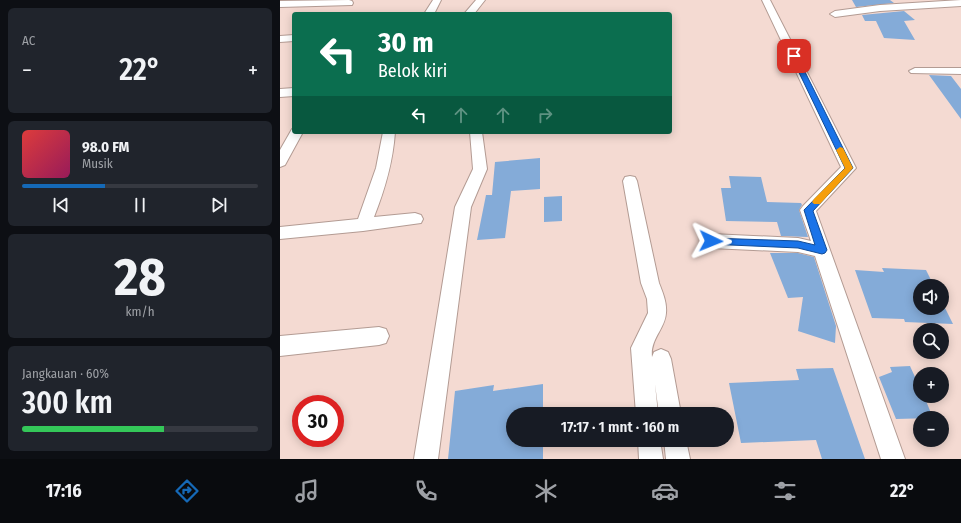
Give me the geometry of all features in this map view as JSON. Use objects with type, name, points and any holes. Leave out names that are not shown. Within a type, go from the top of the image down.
[{"type":"street","points":[[430,12],[438,0]]},
{"type":"street","points":[[471,12],[481,0]]},
{"type":"street","points":[[766,0],[849,168],[808,210],[893,459]]},
{"type":"street","points":[[280,4],[350,1]]},
{"type":"street","points":[[342,12],[350,1]]},
{"type":"street","points":[[835,14],[894,7],[961,3]]},
{"type":"street","points":[[280,39],[292,38]]},
{"type":"street","points":[[915,71],[961,71]]},
{"type":"street","points":[[280,93],[292,92]]},
{"type":"street","points":[[280,162],[296,134]]},
{"type":"street","points":[[363,225],[376,197],[384,162],[388,134]]},
{"type":"street","points":[[426,459],[463,207],[480,169],[476,134]]},
{"type":"street","points":[[630,181],[650,283],[656,299],[656,314],[641,348],[646,407]]},
{"type":"street","points":[[280,233],[416,219]]},
{"type":"street","points":[[711,241],[798,245],[822,250]]},
{"type":"street","points":[[280,346],[379,336]]},
{"type":"street","points":[[660,359],[669,407]]},
{"type":"street","points":[[650,447],[651,459]]},
{"type":"street","points":[[676,447],[678,459]]},
{"type":"building","points":[[852,0],[890,0],[894,3],[856,7]]},
{"type":"building","points":[[904,11],[915,20],[904,21],[915,40],[884,38],[876,21],[865,21],[862,15]]},
{"type":"building","points":[[929,75],[951,76],[961,89],[961,119]]},
{"type":"building","points":[[540,158],[540,189],[511,191],[505,238],[477,240],[486,195],[492,195],[495,162]]},
{"type":"building","points":[[729,176],[761,177],[767,202],[801,203],[802,205],[799,210],[808,237],[781,236],[777,222],[726,221],[721,188],[731,188]]},
{"type":"building","points":[[562,196],[562,221],[544,222],[544,197]]},
{"type":"building","points":[[770,253],[798,253],[814,257],[836,326],[835,343],[798,331],[803,297],[788,298]]},
{"type":"building","points":[[882,268],[926,270],[930,279],[913,279],[913,315],[948,315],[953,324],[905,322],[904,319],[872,318],[855,270],[884,272]]},
{"type":"building","points":[[910,366],[913,373],[913,403],[927,403],[930,411],[913,411],[913,419],[896,419],[879,377],[892,372],[890,367]]},
{"type":"building","points":[[833,368],[865,459],[822,459],[816,440],[741,443],[729,383],[799,380],[796,369]]},
{"type":"building","points":[[543,384],[543,407],[506,407],[506,447],[543,447],[543,459],[448,459],[455,391],[494,385],[493,391]]},
{"type":"slow traffic","points":[[817,202],[849,168],[840,150]]},
{"type":"route","points":[[711,241],[798,245],[822,250],[808,210],[849,168],[794,56]]}]
